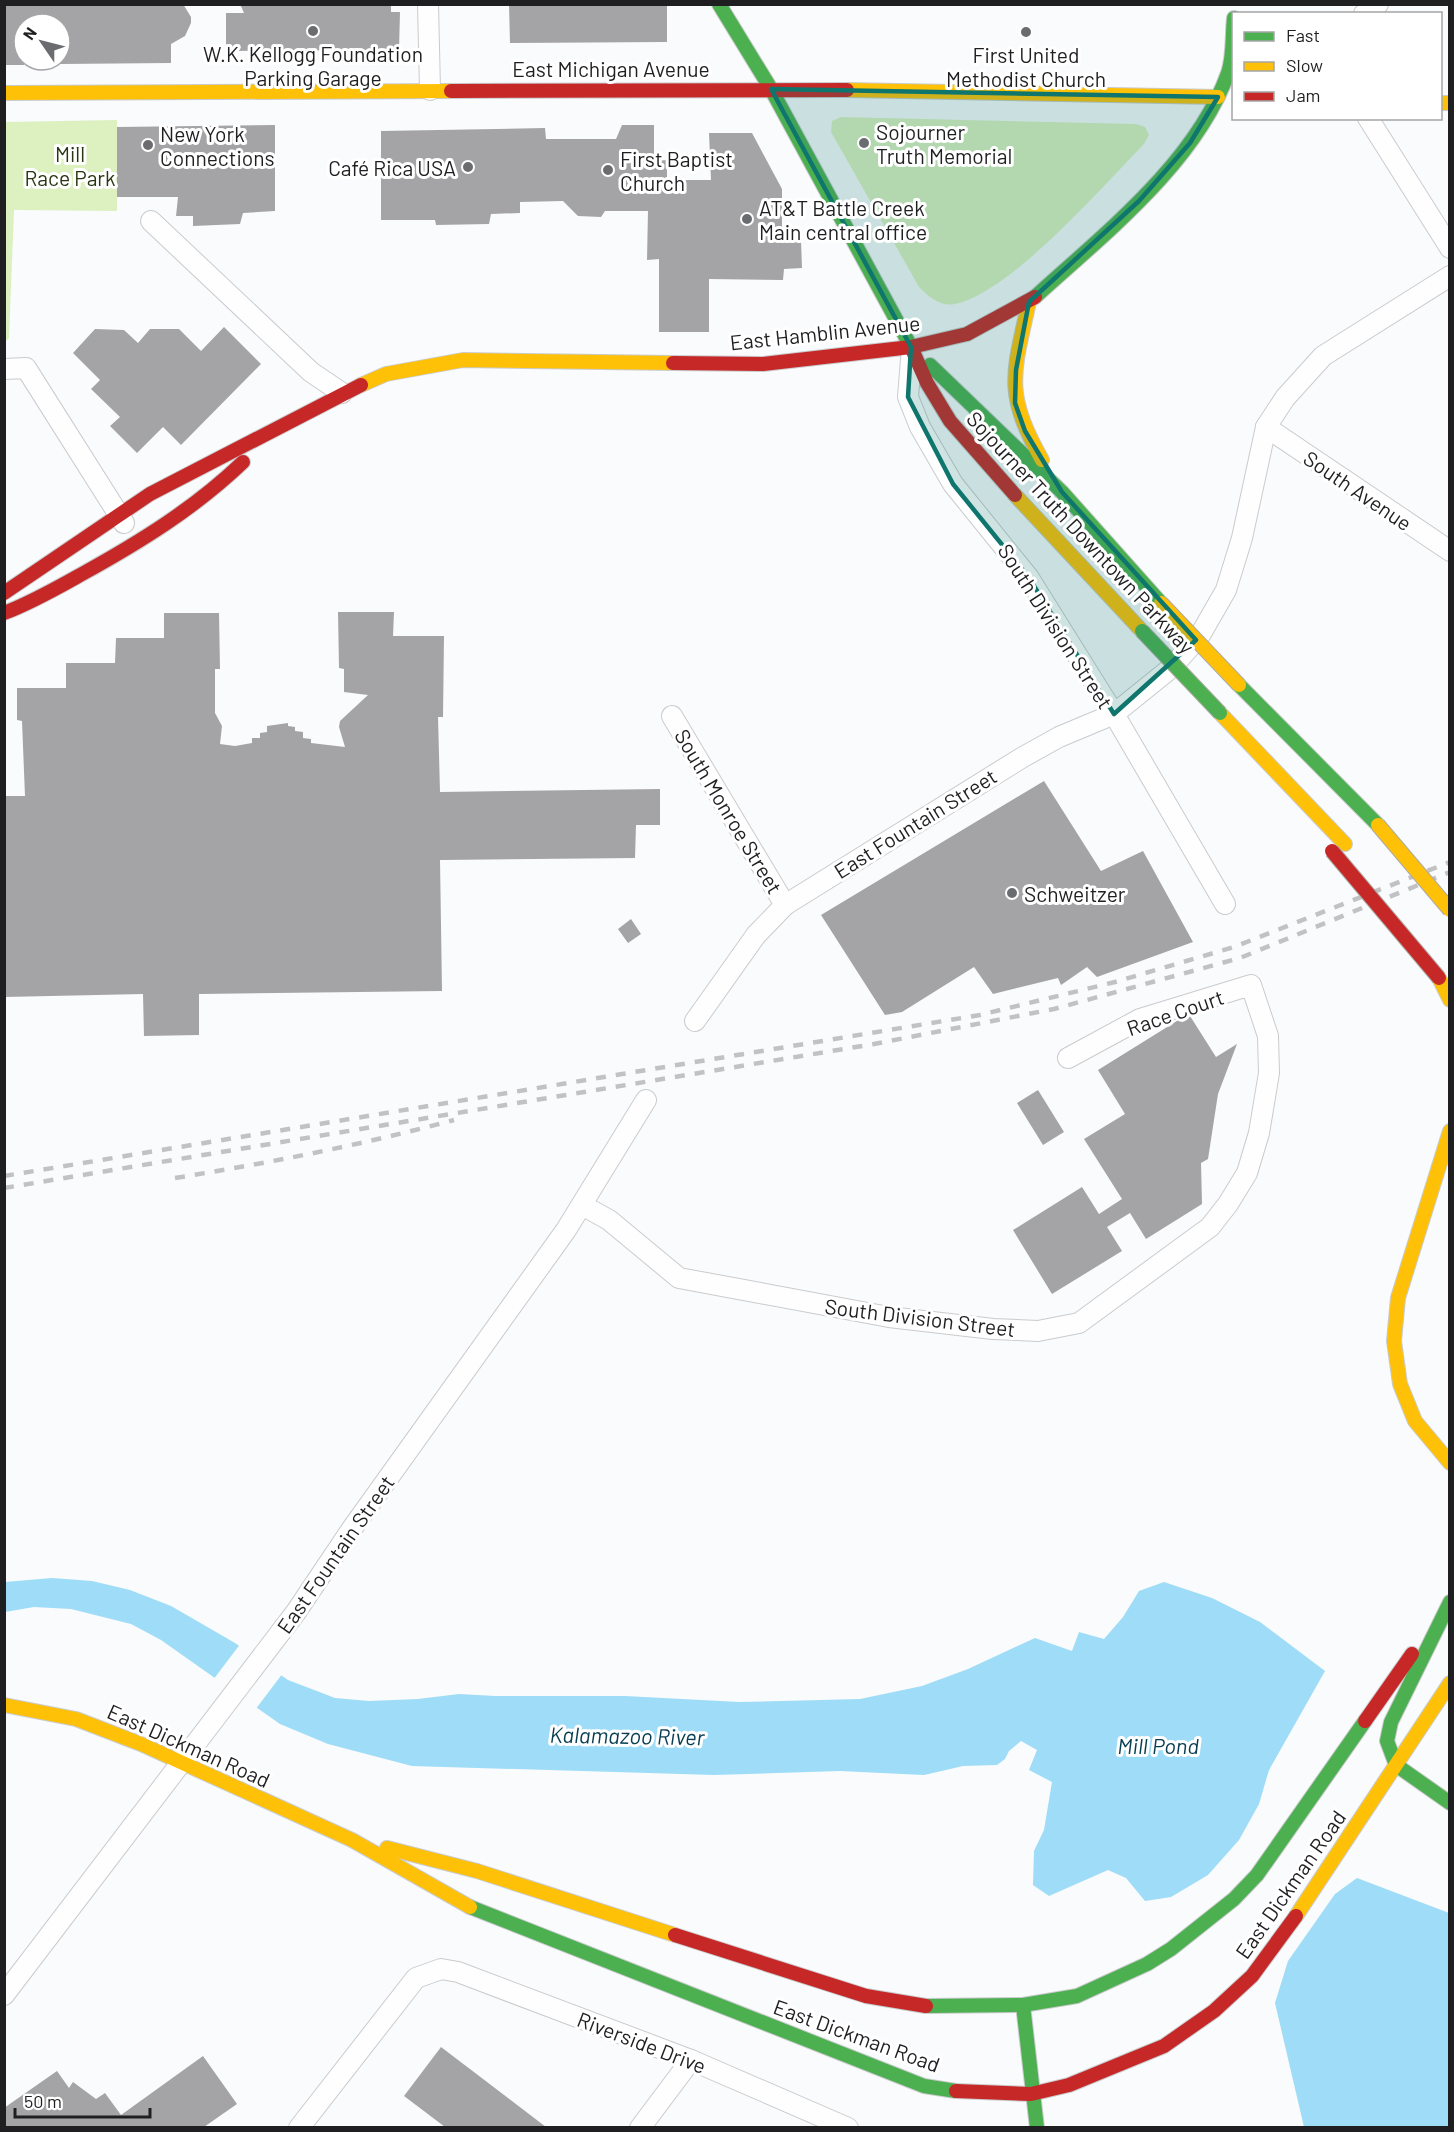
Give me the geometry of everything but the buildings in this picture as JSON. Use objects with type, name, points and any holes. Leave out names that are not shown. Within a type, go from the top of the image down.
[{"type":"main road","points":[[719,4],[771,89],[911,347]]},
{"type":"main road","name":"East Hamblin Avenue","points":[[272,433],[342,393],[386,374],[419,366],[463,360],[763,364],[911,347],[967,334],[1029,302],[1139,201],[1190,143],[1218,97],[1229,70],[1232,38]]},
{"type":"main road","name":"East Michigan Avenue","points":[[4,93],[771,89],[1232,98]]},
{"type":"main road","points":[[1029,302],[1017,365],[1015,403],[1025,431],[1062,492]]},
{"type":"main road","name":"Sojourner Truth Downtown Parkway","points":[[911,347],[1062,492],[1161,603],[1378,825],[1449,910]]},
{"type":"main road","name":"Sojourner Truth Downtown Parkway","points":[[911,347],[927,383],[950,421],[1013,493],[1142,632],[1349,848]]},
{"type":"main road","points":[[4,593],[150,495],[272,433]]},
{"type":"main road","points":[[4,613],[72,580],[165,524],[235,470],[272,433]]},
{"type":"main road","points":[[1317,815],[1332,851],[1439,978],[1449,1000]]},
{"type":"main road","points":[[1449,1131],[1398,1298],[1394,1341],[1400,1384],[1415,1421],[1449,1463]]},
{"type":"main road","points":[[1449,1602],[1391,1722],[1387,1741],[1396,1765],[1449,1803]]},
{"type":"main road","name":"East Dickman Road","points":[[352,1840],[488,1874],[866,1995],[925,2006],[1023,2005],[1077,1996],[1147,1964],[1171,1949],[1234,1899],[1257,1875],[1449,1602]]},
{"type":"main road","name":"East Dickman Road","points":[[4,1705],[76,1719],[182,1763],[352,1840],[470,1907],[924,2086],[972,2093],[1031,2094],[1069,2085],[1155,2050],[1214,2011],[1252,1976],[1280,1940],[1449,1683]]},
{"type":"main road","points":[[1023,2005],[1031,2094],[1037,2127]]},
{"type":"street","points":[[428,4],[430,90]]},
{"type":"street","points":[[1369,120],[1449,248]]},
{"type":"street","points":[[151,221],[311,372],[342,393]]},
{"type":"street","points":[[1266,427],[1285,399],[1323,356],[1449,276]]},
{"type":"street","name":"South Division Street","points":[[911,347],[908,397],[920,428],[953,484],[1029,578],[1114,714],[1225,904]]},
{"type":"street","points":[[4,369],[26,368],[137,542]]},
{"type":"street","name":"South Avenue","points":[[1266,427],[1449,551]]},
{"type":"street","name":"East Fountain Street","points":[[695,1021],[756,935],[785,905],[1023,757],[1114,714],[1171,668],[1199,637],[1226,590],[1242,538],[1266,427]]},
{"type":"street","name":"South Monroe Street","points":[[672,716],[785,905]]},
{"type":"street","name":"South Division Street","points":[[582,1205],[609,1220],[679,1278],[900,1319],[993,1329],[1038,1331],[1079,1323],[1210,1227],[1228,1204],[1247,1173],[1259,1133],[1269,1074],[1268,1036],[1251,985]]},
{"type":"street","name":"Race Court","points":[[1068,1058],[1140,1019],[1251,985]]},
{"type":"street","name":"East Fountain Street","points":[[4,1995],[264,1656],[582,1205],[646,1100]]},
{"type":"street","name":"Riverside Drive","points":[[299,2127],[410,1984],[421,1974],[441,1969],[458,1972],[691,2060],[848,2127]]},
{"type":"street","points":[[640,2127],[691,2060]]},
{"type":"highlighted area","points":[[771,89],[1218,97],[1190,143],[1139,201],[1029,302],[1016,370],[1015,403],[1025,431],[1062,492],[1196,640],[1114,714],[1029,578],[953,484],[908,397],[911,347]]},
{"type":"green space","points":[[841,117],[1136,124],[1145,127],[1149,135],[1144,144],[1081,210],[1028,260],[977,296],[950,305],[935,300],[919,287],[831,132],[832,121]]},
{"type":"green space","name":"Mill Race Park","points":[[117,120],[117,211],[14,210],[9,338],[6,341],[5,352],[5,122]]},
{"type":"water","points":[[52,1578],[92,1581],[130,1590],[171,1606],[235,1643],[288,1680],[335,1698],[369,1701],[418,1699],[459,1694],[625,1696],[739,1702],[860,1699],[922,1686],[968,1669],[1035,1638],[1072,1651],[1079,1632],[1104,1639],[1123,1617],[1139,1591],[1164,1582],[1212,1598],[1260,1622],[1325,1671],[1269,1770],[1259,1804],[1239,1840],[1208,1875],[1171,1897],[1145,1901],[1126,1878],[1108,1870],[1049,1896],[1033,1885],[1034,1851],[1044,1830],[1052,1782],[1029,1770],[1037,1750],[1021,1741],[997,1765],[963,1766],[924,1775],[840,1771],[714,1775],[412,1766],[328,1744],[280,1724],[161,1640],[131,1624],[71,1609],[34,1607],[5,1612],[5,1582]]},
{"type":"water","points":[[1357,1878],[1449,1913],[1449,2127],[1304,2127],[1275,2003],[1288,1961],[1335,1894]]},
{"type":"pier","points":[[241,1643],[283,1673],[255,1710],[213,1680]]},
{"type":"railway","points":[[4,1176],[980,1015],[1115,982],[1234,947],[1450,862]]},
{"type":"railway","points":[[4,1188],[874,1044],[1054,1009],[1240,958],[1450,872]]},
{"type":"railway","points":[[175,1178],[315,1153],[454,1120]]},
{"type":"traffic: fast","points":[[719,4],[771,89],[911,347]]},
{"type":"traffic: fast","points":[[1035,297],[1118,222],[1171,167],[1194,137],[1213,106],[1228,73],[1232,53]]},
{"type":"traffic: fast","points":[[930,365],[1062,492],[1161,603]]},
{"type":"traffic: fast","points":[[1142,631],[1220,713]]},
{"type":"traffic: fast","points":[[1239,685],[1378,825]]},
{"type":"traffic: fast","points":[[1450,1602],[1391,1722],[1387,1741],[1396,1765],[1450,1803]]},
{"type":"traffic: fast","points":[[926,2006],[1023,2005],[1077,1996],[1147,1964],[1171,1949],[1234,1899],[1257,1875],[1365,1721]]},
{"type":"traffic: fast","points":[[470,1907],[924,2086],[956,2091]]},
{"type":"traffic: fast","points":[[1023,2005],[1037,2128]]},
{"type":"traffic: slow","points":[[847,90],[1218,97]]},
{"type":"traffic: slow","points":[[4,93],[451,91]]},
{"type":"traffic: slow","points":[[1442,103],[1450,103]]},
{"type":"traffic: slow","points":[[1029,302],[1019,348],[1015,383],[1022,417],[1042,460]]},
{"type":"traffic: slow","points":[[361,385],[386,374],[463,360],[673,363]]},
{"type":"traffic: slow","points":[[1015,495],[1142,631]]},
{"type":"traffic: slow","points":[[1161,603],[1239,685]]},
{"type":"traffic: slow","points":[[1220,713],[1345,844]]},
{"type":"traffic: slow","points":[[1378,825],[1450,910]]},
{"type":"traffic: slow","points":[[1439,978],[1450,1000]]},
{"type":"traffic: slow","points":[[1450,1131],[1398,1298],[1394,1341],[1400,1384],[1415,1421],[1450,1463]]},
{"type":"traffic: slow","points":[[1296,1916],[1450,1683]]},
{"type":"traffic: slow","points":[[4,1705],[76,1719],[141,1744],[352,1840],[470,1907]]},
{"type":"traffic: slow","points":[[387,1848],[477,1871],[675,1935]]},
{"type":"traffic: jam","points":[[451,91],[847,90]]},
{"type":"traffic: jam","points":[[673,363],[763,364],[911,347],[967,334],[1035,297]]},
{"type":"traffic: jam","points":[[911,347],[927,383],[950,421],[1015,495]]},
{"type":"traffic: jam","points":[[4,593],[150,494],[361,385]]},
{"type":"traffic: jam","points":[[4,613],[53,590],[146,537],[206,494],[243,462]]},
{"type":"traffic: jam","points":[[1332,851],[1439,978]]},
{"type":"traffic: jam","points":[[1365,1721],[1412,1654]]},
{"type":"traffic: jam","points":[[956,2091],[1031,2094],[1069,2085],[1164,2046],[1214,2011],[1252,1976],[1296,1916]]},
{"type":"traffic: jam","points":[[675,1935],[866,1996],[926,2006]]},
{"type":"place","name":"W.K. Kellogg Foundation Parking Garage","points":[[313,31]]},
{"type":"place","name":"First United Methodist Church","points":[[1026,32]]},
{"type":"place","name":"Sojourner Truth Memorial","points":[[864,143]]},
{"type":"place","name":"New York Connections","points":[[148,145]]},
{"type":"place","name":"Café Rica USA","points":[[468,167]]},
{"type":"place","name":"First Baptist Church","points":[[608,170]]},
{"type":"place","name":"AT&T Battle Creek Main central office","points":[[747,219]]},
{"type":"place","name":"Schweitzer","points":[[1012,893]]},
{"type":"water label","name":"Kalamazoo River","points":[[627,1735]]},
{"type":"water label","name":"Mill Pond","points":[[1158,1745]]}]
